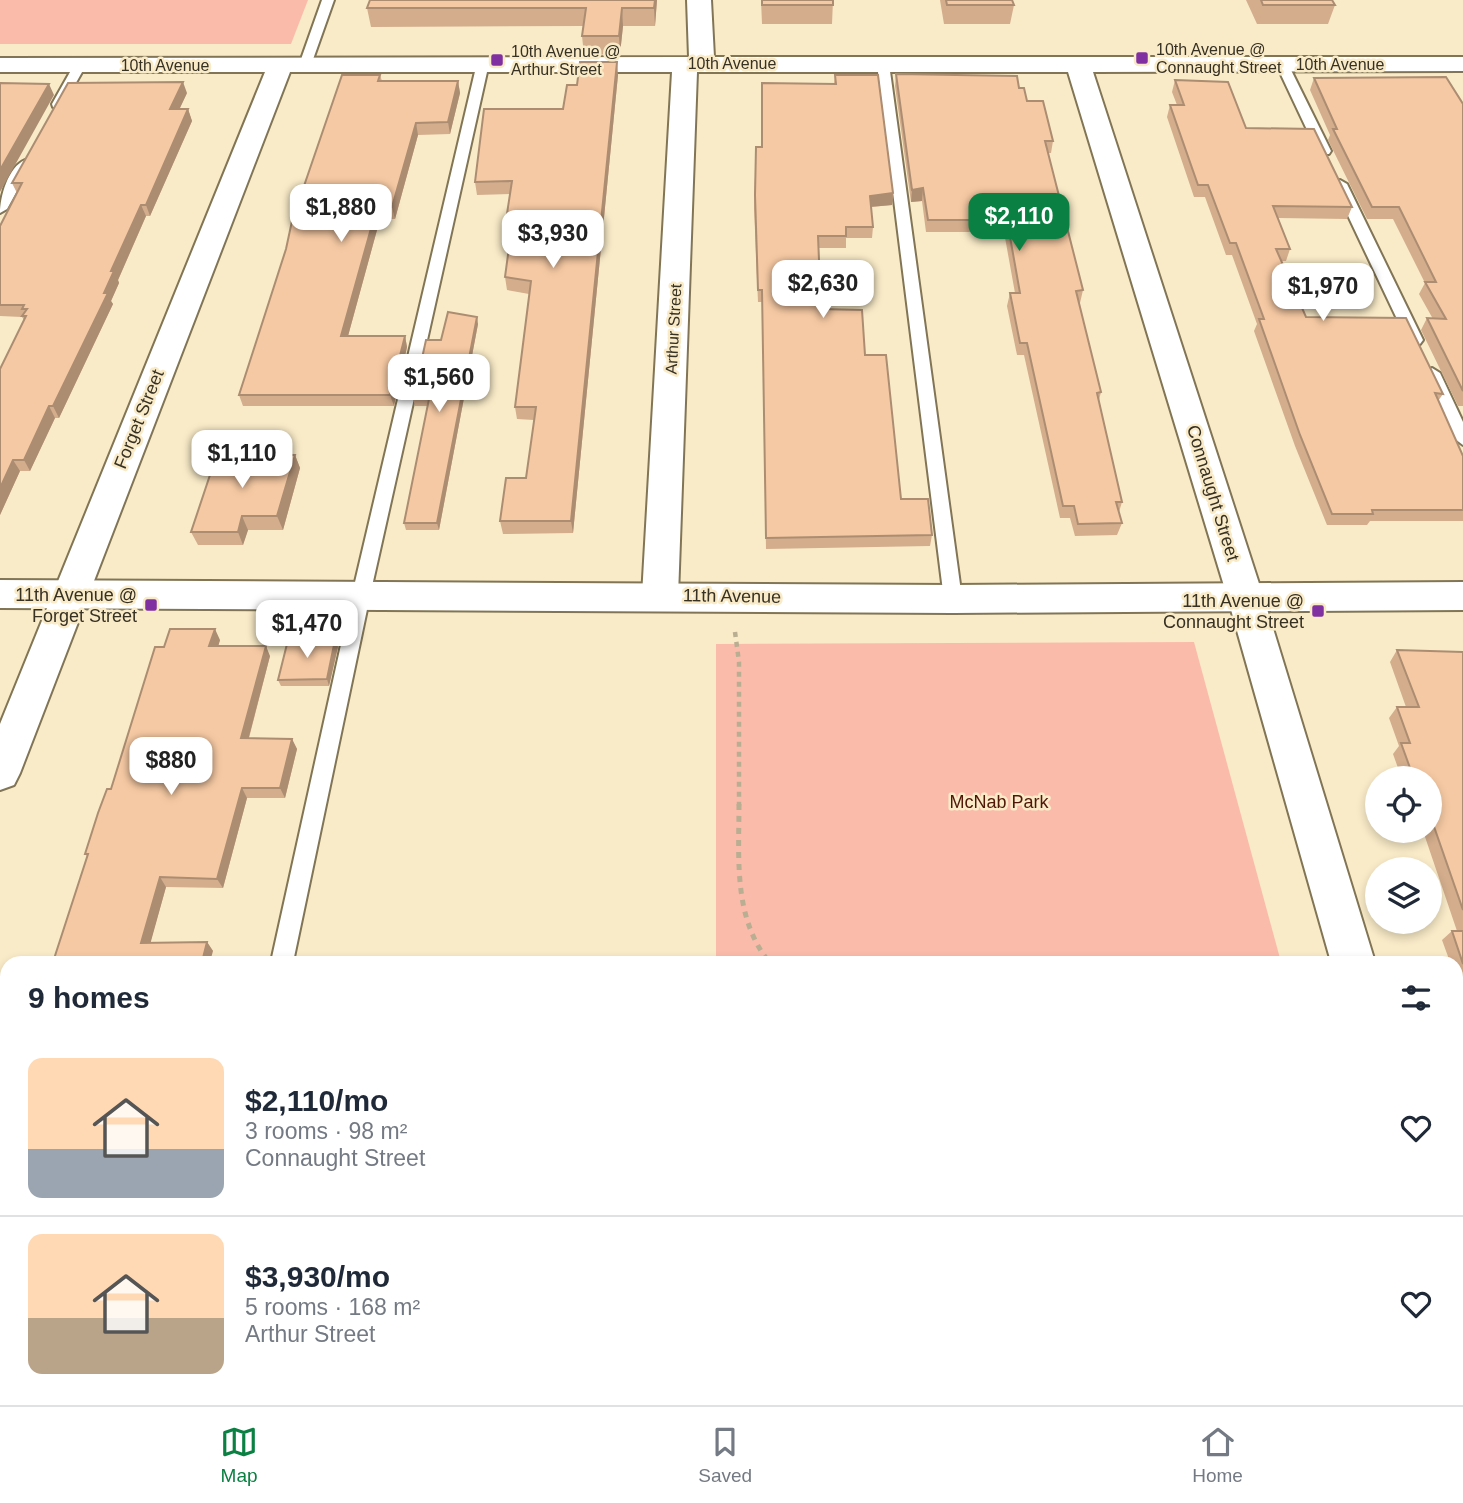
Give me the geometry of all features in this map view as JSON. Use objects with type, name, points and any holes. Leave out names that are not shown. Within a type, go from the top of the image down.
[{"type":"street","name":"Arthur Street","points":[[660,596],[699,0]]},
{"type":"street","name":"10th Avenue","points":[[0,65],[1463,64]]},
{"type":"street","name":"Forget Street","points":[[0,773],[69,593],[293,65]]},
{"type":"street","name":"Connaught Street","points":[[1079,66],[1246,598],[1351,956]]},
{"type":"street","name":"11th Avenue","points":[[0,594],[953,598],[1463,596]]},
{"type":"lane","points":[[293,65],[328,0]]},
{"type":"lane","points":[[283,956],[361,595],[483,63]]},
{"type":"lane","points":[[884,64],[953,598]]},
{"type":"lane","points":[[1282,64],[1463,439]]},
{"type":"lane","points":[[53,113],[80,65]]},
{"type":"lane","points":[[0,209],[33,149]]},
{"type":"path","points":[[733,596],[740,662],[741,899],[754,940],[765,956]]},
{"type":"green space","points":[[0,0],[308,0],[291,44],[0,44]]},
{"type":"green space","name":"McNab Park","points":[[1194,642],[1279,956],[716,956],[716,644]]},
{"type":"building","points":[[370,0],[655,0],[654,8],[622,8],[619,36],[582,36],[586,8],[367,8]]},
{"type":"building","points":[[762,0],[833,0],[833,5],[762,5]]},
{"type":"building","points":[[946,0],[1012,0],[1014,5],[947,5]]},
{"type":"building","points":[[1261,0],[1332,0],[1335,5],[1263,5]]},
{"type":"building","points":[[580,62],[617,62],[571,521],[500,521],[506,478],[526,478],[536,407],[515,407],[531,281],[505,277],[512,225],[506,220],[512,181],[475,182],[484,109],[563,109],[567,85],[577,85]]},
{"type":"building","points":[[896,74],[1017,76],[1019,88],[1024,88],[1027,101],[1043,101],[1053,141],[1045,141],[1083,290],[1076,291],[1101,392],[1097,393],[1122,502],[1116,502],[1122,523],[1078,524],[1074,506],[1063,506],[1027,343],[1020,343],[1010,293],[1020,293],[1007,220],[928,220],[923,188],[912,190]]},
{"type":"building","points":[[342,75],[380,75],[378,81],[458,81],[448,122],[416,123],[392,207],[377,207],[341,336],[405,336],[390,395],[239,395],[286,249],[292,221]]},
{"type":"building","points":[[835,75],[878,75],[893,193],[870,196],[873,227],[846,227],[846,236],[818,236],[821,309],[862,310],[865,355],[886,355],[901,499],[928,499],[932,535],[766,538],[762,290],[758,290],[755,195],[756,147],[762,147],[762,83],[836,84]]},
{"type":"building","points":[[1446,77],[1463,104],[1463,391],[1427,318],[1446,319],[1425,282],[1436,282],[1399,207],[1372,207],[1333,129],[1337,129],[1314,78]]},
{"type":"building","points":[[1175,80],[1228,82],[1246,128],[1314,129],[1352,207],[1273,206],[1290,249],[1276,249],[1306,317],[1406,318],[1443,394],[1435,393],[1463,456],[1463,510],[1372,510],[1373,514],[1332,514],[1300,435],[1259,319],[1264,319],[1236,243],[1230,243],[1208,185],[1198,185],[1170,105],[1184,105]]},
{"type":"building","points":[[183,82],[170,109],[188,109],[146,205],[141,205],[111,271],[114,271],[104,293],[108,293],[24,460],[13,460],[0,488],[0,369],[27,309],[22,309],[24,305],[0,305],[0,226],[22,183],[12,183],[68,83]]},
{"type":"building","points":[[0,83],[49,84],[0,170]]},
{"type":"building","points":[[448,312],[477,317],[437,523],[404,523],[429,399],[413,399],[426,340],[441,340]]},
{"type":"building","points":[[217,454],[295,455],[277,516],[242,516],[238,532],[191,532]]},
{"type":"building","points":[[170,629],[215,629],[209,646],[266,646],[241,738],[292,739],[280,788],[242,788],[217,879],[160,877],[141,943],[207,942],[204,956],[55,956],[88,854],[85,854],[98,813],[107,789],[111,789],[155,647],[164,647]]},
{"type":"building","points":[[288,640],[335,640],[327,679],[278,680]]},
{"type":"building","points":[[1397,650],[1463,652],[1463,910],[1440,843],[1442,843],[1442,766],[1409,766],[1401,743],[1410,743],[1397,707],[1419,707]]},
{"type":"building","points":[[1452,931],[1463,931],[1463,956],[1460,956]]},
{"type":"place","name":"10th Avenue @ Connaught Street","points":[[1142,58]]},
{"type":"place","name":"10th Avenue @ Arthur Street","points":[[497,60]]},
{"type":"place","name":"11th Avenue @ Forget Street","points":[[151,605]]},
{"type":"place","name":"11th Avenue @ Connaught Street","points":[[1318,611]]}]
